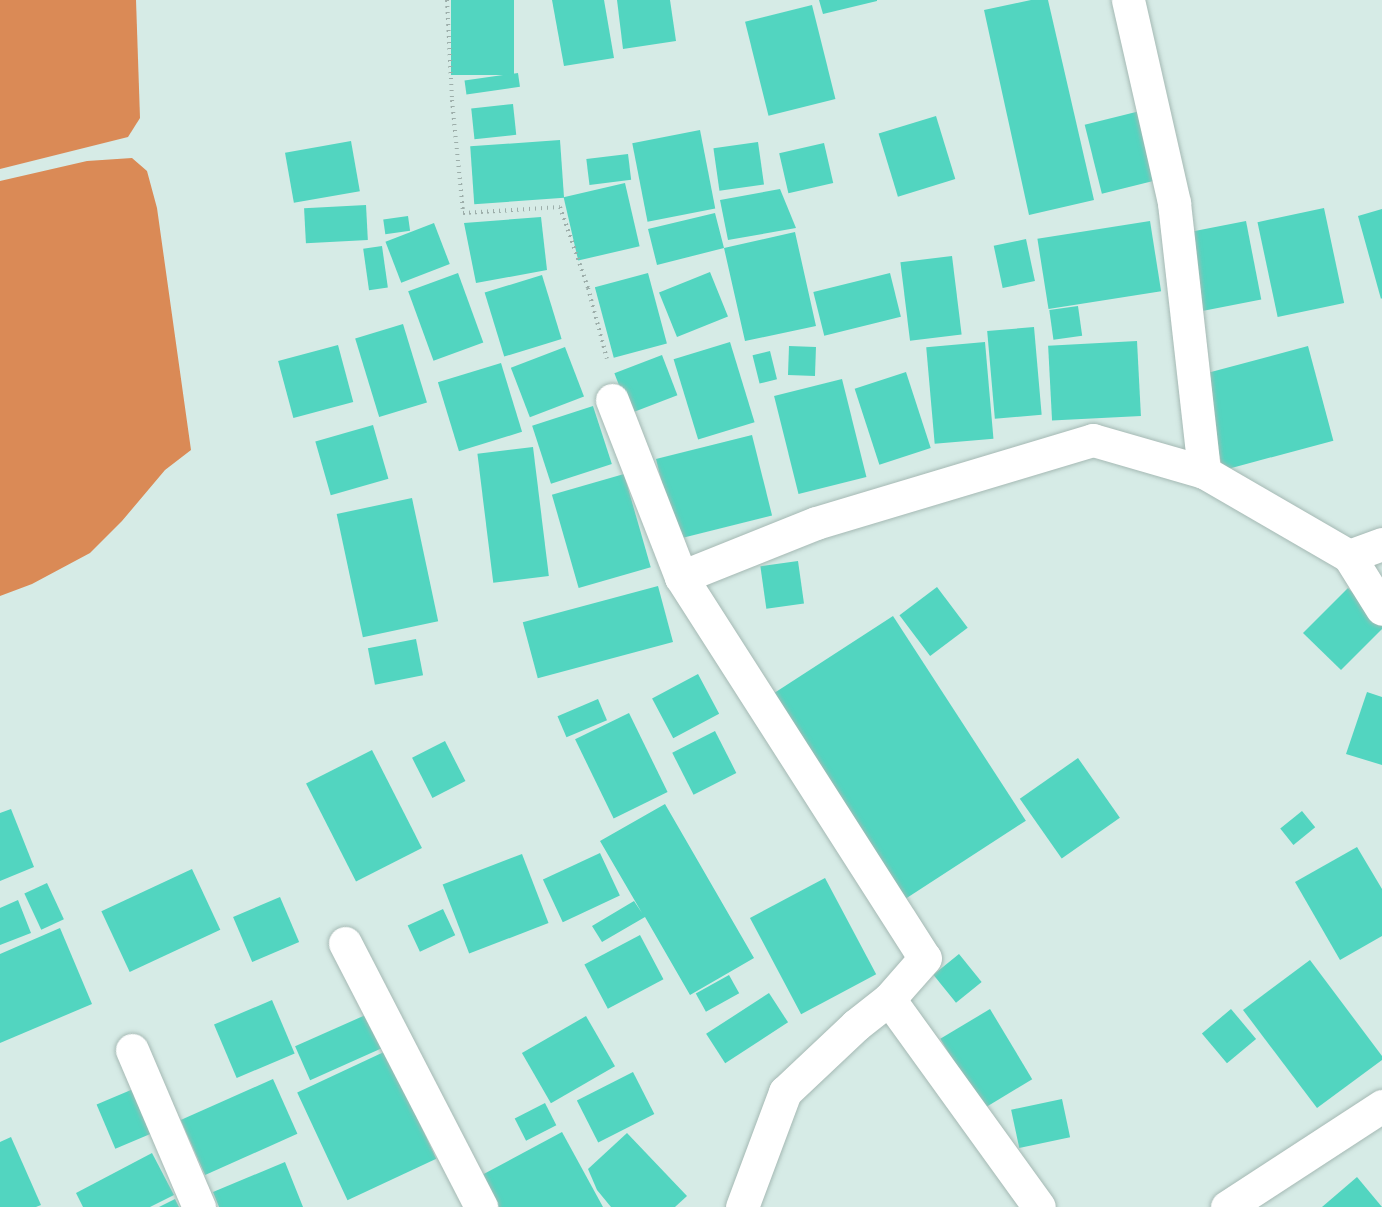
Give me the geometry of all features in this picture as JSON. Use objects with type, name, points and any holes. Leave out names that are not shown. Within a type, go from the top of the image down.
[{"type":"street","points":[[1128,0],[1174,203],[1204,472]]},
{"type":"street","points":[[612,400],[681,577],[925,958],[889,999],[856,1025],[785,1092],[741,1207]]},
{"type":"street","points":[[681,577],[816,523],[1093,440],[1204,472],[1349,556],[1382,609]]},
{"type":"street","points":[[1349,556],[1382,544]]},
{"type":"street","points":[[345,943],[481,1207]]},
{"type":"street","points":[[889,999],[1040,1207]]},
{"type":"street","points":[[132,1050],[199,1207]]},
{"type":"street","points":[[1227,1207],[1382,1106]]},
{"type":"path","points":[[447,0],[452,100],[463,213],[560,207],[610,370],[612,400]]},
{"type":"shaded area","points":[[0,0],[136,0],[140,118],[128,137],[0,169]]},
{"type":"shaded area","points":[[132,158],[147,171],[157,208],[191,450],[165,470],[122,521],[90,553],[32,584],[0,596],[0,181],[87,161]]},
{"type":"building","points":[[451,0],[514,0],[514,75],[451,75]]},
{"type":"building","points":[[552,0],[604,0],[614,58],[564,66]]},
{"type":"building","points":[[617,0],[670,0],[676,41],[623,49]]},
{"type":"building","points":[[819,0],[877,0],[877,1],[823,14]]},
{"type":"building","points":[[1031,0],[1048,0],[1094,200],[1029,215],[984,10]]},
{"type":"building","points":[[812,5],[835,99],[769,116],[745,22]]},
{"type":"building","points":[[518,73],[520,87],[466,94],[465,81]]},
{"type":"building","points":[[513,104],[516,135],[474,139],[471,108]]},
{"type":"building","points":[[1140,111],[1157,180],[1102,194],[1085,125]]},
{"type":"building","points":[[936,116],[955,179],[898,197],[879,134]]},
{"type":"building","points":[[700,130],[715,209],[648,222],[632,143]]},
{"type":"building","points":[[560,140],[564,198],[474,204],[470,146]]},
{"type":"building","points":[[351,141],[360,191],[294,203],[285,153]]},
{"type":"building","points":[[758,142],[764,185],[719,191],[713,148]]},
{"type":"building","points":[[824,143],[833,183],[788,193],[779,153]]},
{"type":"building","points":[[628,154],[631,180],[589,185],[586,159]]},
{"type":"building","points":[[625,183],[640,246],[578,261],[564,197]]},
{"type":"building","points":[[780,189],[796,228],[728,240],[720,200]]},
{"type":"building","points":[[366,205],[368,240],[306,243],[304,208]]},
{"type":"building","points":[[1324,208],[1344,303],[1278,317],[1257,222]]},
{"type":"building","points":[[1382,209],[1382,298],[1381,299],[1358,216]]},
{"type":"building","points":[[715,213],[724,248],[657,265],[648,229]]},
{"type":"building","points":[[408,216],[410,231],[385,234],[383,219]]},
{"type":"building","points":[[541,217],[547,270],[476,283],[464,223]]},
{"type":"building","points":[[1150,221],[1161,291],[1049,309],[1037,239]]},
{"type":"building","points":[[1246,221],[1261,300],[1202,311],[1187,232]]},
{"type":"building","points":[[434,223],[450,264],[401,283],[385,242]]},
{"type":"building","points":[[795,232],[816,326],[745,341],[724,248]]},
{"type":"building","points":[[1026,239],[1035,281],[1003,288],[994,246]]},
{"type":"building","points":[[382,246],[388,288],[369,290],[363,249]]},
{"type":"building","points":[[952,256],[962,334],[910,341],[900,262]]},
{"type":"building","points":[[710,272],[728,317],[677,337],[659,293]]},
{"type":"building","points":[[458,273],[483,343],[434,361],[408,291]]},
{"type":"building","points":[[648,273],[667,344],[614,358],[595,287]]},
{"type":"building","points":[[890,273],[901,317],[824,336],[813,292]]},
{"type":"building","points":[[542,275],[562,339],[504,357],[485,293]]},
{"type":"building","points":[[1078,306],[1082,336],[1053,340],[1049,310]]},
{"type":"building","points":[[403,324],[427,402],[379,417],[355,339]]},
{"type":"building","points":[[1034,327],[1042,415],[995,419],[987,331]]},
{"type":"building","points":[[1137,341],[1141,416],[1052,421],[1048,346]]},
{"type":"building","points":[[730,342],[755,422],[698,440],[674,359]]},
{"type":"building","points":[[985,342],[993,439],[935,444],[926,347]]},
{"type":"building","points":[[338,345],[353,402],[293,418],[278,361]]},
{"type":"building","points":[[789,346],[816,347],[815,376],[788,375]]},
{"type":"building","points":[[1308,346],[1333,441],[1223,470],[1198,376]]},
{"type":"building","points":[[565,347],[584,396],[530,417],[511,368]]},
{"type":"building","points":[[770,351],[777,379],[760,383],[753,355]]},
{"type":"building","points":[[662,355],[677,395],[630,413],[614,373]]},
{"type":"building","points":[[501,363],[522,432],[459,451],[438,382]]},
{"type":"building","points":[[906,372],[931,448],[879,465],[855,389]]},
{"type":"building","points":[[842,379],[866,477],[799,494],[774,396]]},
{"type":"building","points":[[593,406],[612,464],[551,484],[532,426]]},
{"type":"building","points":[[373,425],[388,479],[331,495],[315,442]]},
{"type":"building","points":[[752,435],[772,516],[676,539],[656,459]]},
{"type":"building","points":[[533,447],[549,576],[493,583],[477,454]]},
{"type":"building","points":[[624,474],[651,567],[579,588],[552,495]]},
{"type":"building","points":[[412,498],[438,621],[363,637],[337,514]]},
{"type":"building","points":[[798,561],[804,604],[766,609],[760,566]]},
{"type":"building","points":[[658,586],[673,642],[538,678],[523,622]]},
{"type":"building","points":[[937,587],[968,628],[930,656],[899,615]]},
{"type":"building","points":[[1348,588],[1382,622],[1382,629],[1341,670],[1303,633]]},
{"type":"building","points":[[893,616],[1026,821],[897,905],[764,700]]},
{"type":"building","points":[[416,639],[423,675],[375,685],[368,648]]},
{"type":"building","points":[[698,674],[719,714],[673,738],[652,698]]},
{"type":"building","points":[[1367,692],[1382,697],[1382,765],[1346,754]]},
{"type":"building","points":[[598,699],[607,720],[566,737],[557,716]]},
{"type":"building","points":[[629,713],[668,792],[614,818],[575,739]]},
{"type":"building","points":[[715,731],[736,773],[694,795],[672,753]]},
{"type":"building","points":[[445,741],[465,781],[432,798],[412,758]]},
{"type":"building","points":[[372,750],[422,848],[356,882],[306,784]]},
{"type":"building","points":[[1078,758],[1120,818],[1062,859],[1020,799]]},
{"type":"building","points":[[665,804],[754,958],[690,995],[645,917],[602,942],[592,926],[634,901],[642,913],[600,841]]},
{"type":"building","points":[[11,809],[34,867],[0,881],[0,813]]},
{"type":"building","points":[[1302,811],[1315,827],[1293,845],[1280,829]]},
{"type":"building","points":[[1357,847],[1382,889],[1382,936],[1340,960],[1295,882]]},
{"type":"building","points":[[600,853],[620,896],[563,922],[543,880]]},
{"type":"building","points":[[522,854],[549,923],[469,954],[443,884]]},
{"type":"building","points":[[192,869],[220,930],[130,972],[101,911]]},
{"type":"building","points":[[825,878],[876,974],[801,1014],[750,918]]},
{"type":"building","points":[[47,883],[64,919],[41,930],[24,894]]},
{"type":"building","points":[[280,897],[299,942],[252,962],[233,917]]},
{"type":"building","points":[[18,900],[31,933],[0,945],[0,908]]},
{"type":"building","points":[[443,909],[455,935],[420,952],[408,925]]},
{"type":"building","points":[[60,928],[92,1004],[0,1043],[0,954]]},
{"type":"building","points":[[640,935],[663,979],[608,1009],[584,965]]},
{"type":"building","points":[[959,954],[982,982],[956,1003],[933,975]]},
{"type":"building","points":[[1310,960],[1382,1056],[1382,1060],[1317,1108],[1243,1010]]},
{"type":"building","points":[[729,975],[739,993],[706,1012],[696,993]]},
{"type":"building","points":[[769,993],[788,1022],[725,1063],[706,1034]]},
{"type":"building","points":[[272,1000],[295,1053],[237,1078],[214,1025]]},
{"type":"building","points":[[990,1009],[1032,1079],[983,1109],[940,1039]]},
{"type":"building","points":[[1231,1009],[1256,1039],[1227,1063],[1202,1033]]},
{"type":"building","points":[[370,1013],[385,1047],[310,1080],[295,1046]]},
{"type":"building","points":[[586,1016],[615,1066],[551,1103],[522,1053]]},
{"type":"building","points":[[386,1051],[436,1159],[347,1200],[297,1092]]},
{"type":"building","points":[[633,1072],[654,1114],[598,1142],[577,1101]]},
{"type":"building","points":[[273,1079],[297,1134],[205,1175],[181,1120]]},
{"type":"building","points":[[138,1087],[157,1131],[115,1149],[97,1105]]},
{"type":"building","points":[[1062,1099],[1070,1137],[1019,1148],[1011,1110]]},
{"type":"building","points":[[545,1103],[556,1125],[526,1141],[515,1118]]},
{"type":"building","points":[[562,1132],[603,1207],[496,1207],[480,1176]]},
{"type":"building","points":[[627,1133],[687,1196],[675,1207],[611,1207],[597,1190],[588,1169]]},
{"type":"building","points":[[11,1137],[41,1205],[36,1207],[0,1207],[0,1142]]},
{"type":"building","points":[[152,1153],[174,1195],[150,1207],[83,1207],[76,1193]]},
{"type":"building","points":[[285,1162],[303,1207],[219,1207],[213,1192]]},
{"type":"building","points":[[1357,1177],[1382,1207],[1322,1207]]},
{"type":"building","points":[[175,1199],[179,1207],[159,1207]]}]
